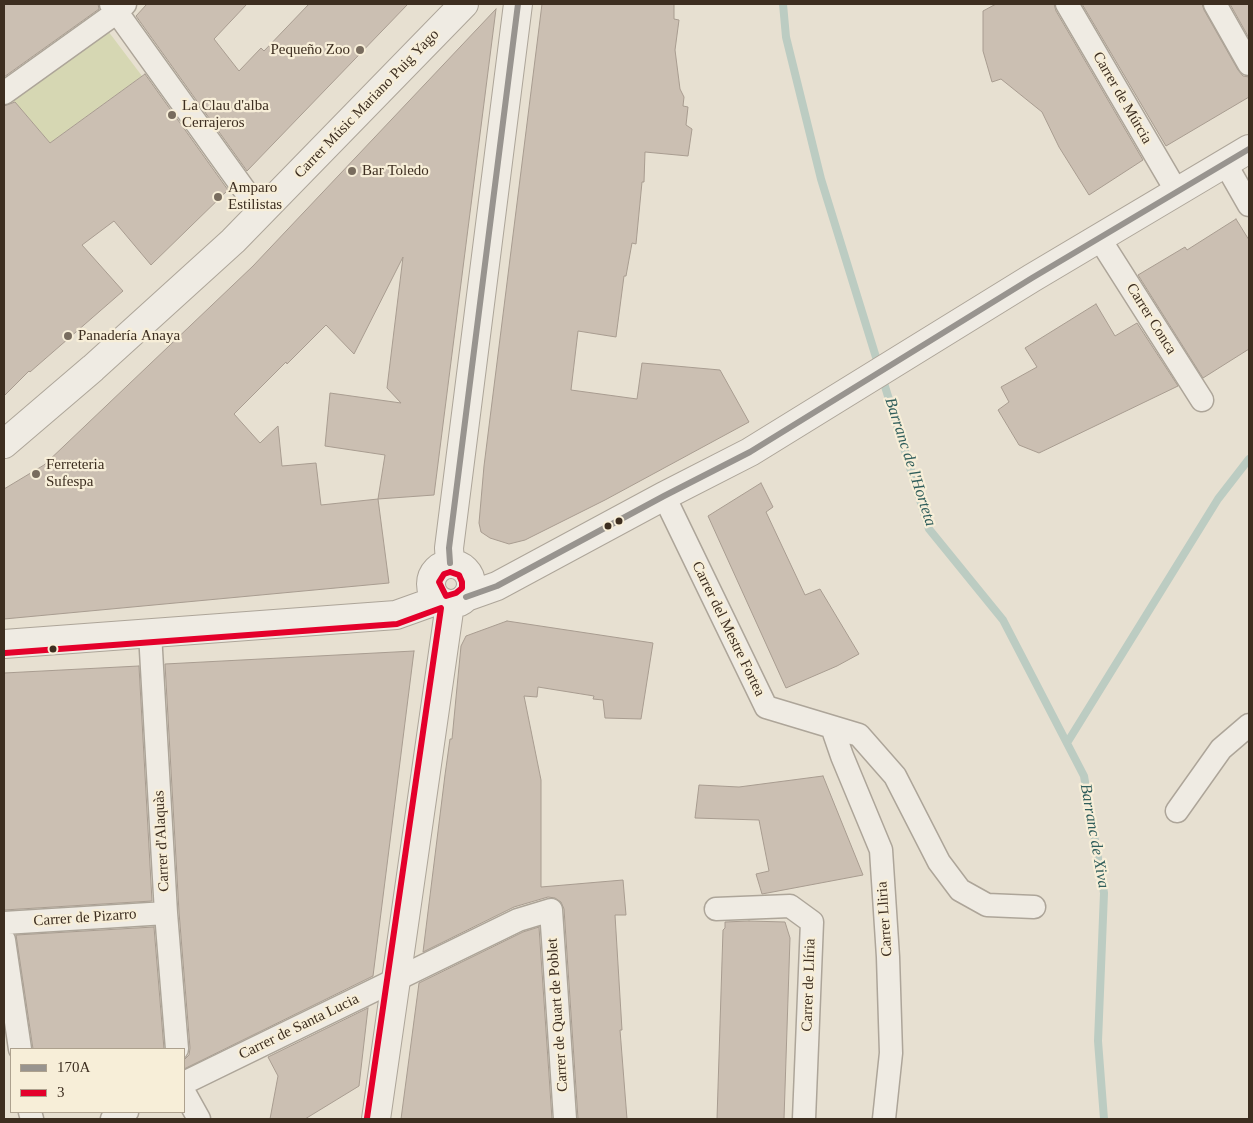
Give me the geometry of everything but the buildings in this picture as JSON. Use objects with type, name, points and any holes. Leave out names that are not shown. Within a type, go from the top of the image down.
[{"type":"street","name":"Carrer Músic Mariano Puig Yago","points":[[4,444],[93,368],[261,213],[464,4]]},
{"type":"street","points":[[451,600],[431,589],[431,576],[439,567],[450,563],[449,548],[518,4]]},
{"type":"street","name":"Carrer de Múrcia","points":[[1067,4],[1177,192]]},
{"type":"street","points":[[1215,4],[1249,64]]},
{"type":"street","points":[[4,93],[118,6],[261,213]]},
{"type":"street","points":[[4,644],[396,615],[496,586],[750,452],[1032,278],[1249,149]]},
{"type":"street","points":[[1225,163],[1249,205]]},
{"type":"street","name":"Carrer Conca","points":[[1099,238],[1202,400]]},
{"type":"street","name":"Carrer del Mestre Fortea","points":[[664,496],[766,707],[859,735],[895,776],[939,862],[960,890],[987,905],[1034,907]]},
{"type":"street","points":[[376,1119],[451,600]]},
{"type":"street","name":"Carrer d'Alaquàs","points":[[150,633],[166,913],[177,1048]]},
{"type":"street","points":[[1177,811],[1221,749],[1249,725]]},
{"type":"street","name":"Carrer Lliria","points":[[832,727],[881,850],[888,957],[891,1053],[884,1119]]},
{"type":"street","name":"Carrer de Llíria","points":[[716,909],[790,906],[812,922],[804,1119]]},
{"type":"street","name":"Carrer de Santa Lucia","points":[[185,1083],[518,920],[551,910]]},
{"type":"street","name":"Carrer de Quart de Poblet","points":[[551,910],[565,1119]]},
{"type":"street","name":"Carrer de Pizarro","points":[[4,923],[166,913]]},
{"type":"street","points":[[4,940],[5,966],[20,1048]]},
{"type":"street","points":[[185,1094],[199,1119]]},
{"type":"street","points":[[112,1119],[125,1113]]},
{"type":"green space","points":[[108,31],[142,76],[50,143],[12,99]]},
{"type":"waterway","name":"Barranc de l'Horteta","points":[[783,4],[786,37],[821,179],[929,529],[1003,620],[1084,776],[1104,893],[1098,1041],[1104,1119]]},
{"type":"waterway","name":"Barranc de Xiva","points":[[1067,743],[1218,499],[1249,459]]},
{"type":"transit line","name":"170A","points":[[450,563],[449,548],[518,4]]},
{"type":"transit line","name":"170A","points":[[466,597],[497,586],[750,452],[1032,278],[1249,149]]},
{"type":"transit line","name":"3","points":[[450,572],[459,575],[462,588],[456,593],[446,596],[439,582],[444,574],[450,572]]},
{"type":"transit line","name":"3","points":[[5,653],[397,624],[441,608],[367,1118]]},
{"type":"place","name":"Pequeño Zoo","points":[[360,50]]},
{"type":"place","name":"La Clau d'alba Cerrajeros","points":[[172,115]]},
{"type":"place","name":"Bar Toledo","points":[[352,171]]},
{"type":"place","name":"Amparo Estilistas","points":[[218,197]]},
{"type":"place","name":"Panadería Anaya","points":[[68,336]]},
{"type":"place","name":"Ferreteria Sufespa","points":[[36,474]]}]
